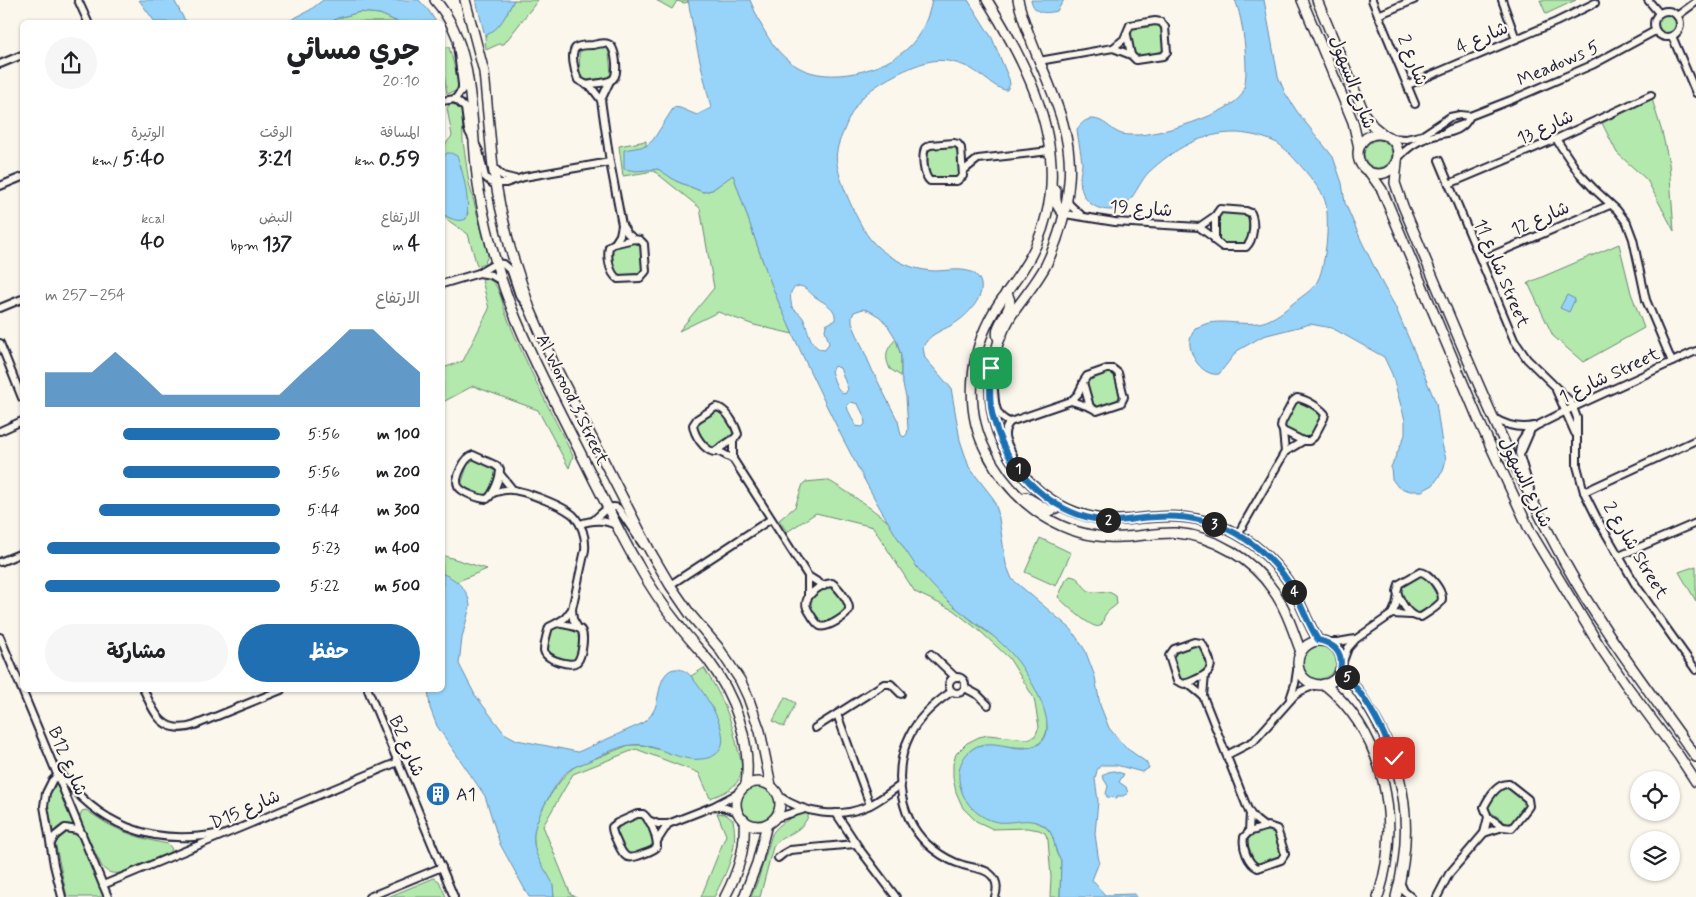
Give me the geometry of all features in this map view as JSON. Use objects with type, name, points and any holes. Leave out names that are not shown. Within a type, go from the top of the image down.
[{"type":"street","points":[[78,0],[87,20]]},
{"type":"street","name":"Al Worood 3 Street","points":[[435,0],[449,20],[463,56],[469,88],[476,167],[483,210],[502,282],[532,355],[608,508],[650,586],[680,628],[708,661],[730,698],[738,717],[746,751],[748,764],[746,785]]},
{"type":"street","name":"Al Worood 3 Street","points":[[465,0],[484,72],[496,184],[510,248],[530,309],[553,362],[650,551],[690,614],[718,647],[740,680],[758,723],[771,786]]},
{"type":"street","points":[[987,0],[1007,34],[1029,80],[1046,127],[1056,173],[1056,202],[1061,212],[1065,214]]},
{"type":"street","points":[[1018,0],[1026,29],[1054,95],[1066,136],[1070,178],[1065,214],[1058,237],[1045,267],[1012,315],[1000,340],[991,368],[990,399],[995,423],[1004,446],[1022,474],[1033,486],[1060,506],[1077,514],[1095,519],[1114,521],[1176,517],[1198,520],[1219,526],[1238,534],[1262,552],[1284,575],[1322,641],[1336,648],[1339,653],[1341,667],[1373,715],[1388,743],[1405,803],[1406,842],[1396,897]]},
{"type":"street","name":"شارع السهول","points":[[1302,0],[1353,122],[1359,148]]},
{"type":"street","name":"شارع السهول","points":[[1317,0],[1365,115],[1373,126],[1386,136]]},
{"type":"street","name":"شارع 2","points":[[1372,0],[1415,104]]},
{"type":"street","points":[[1378,15],[1414,0]]},
{"type":"street","points":[[1502,0],[1516,39]]},
{"type":"street","points":[[1648,0],[1659,13]]},
{"type":"street","points":[[1678,16],[1696,2]]},
{"type":"street","name":"شارع 4","points":[[1408,85],[1556,22],[1595,3]]},
{"type":"street","points":[[1669,11],[1678,16],[1680,28],[1672,36],[1663,37],[1656,31],[1653,23],[1659,13],[1669,11]]},
{"type":"street","points":[[1113,48],[1131,55],[1138,61],[1165,56],[1167,50],[1164,27],[1161,22],[1132,24],[1127,29],[1131,55]]},
{"type":"street","name":"Meadows 5","points":[[1386,136],[1415,137],[1423,135],[1450,116],[1470,116],[1552,83],[1592,65],[1656,31]]},
{"type":"street","points":[[1039,61],[1113,48],[1127,34]]},
{"type":"street","points":[[1672,36],[1696,93]]},
{"type":"street","points":[[445,101],[455,99],[462,90],[457,39]]},
{"type":"street","points":[[601,100],[616,71],[612,47],[605,43],[579,46],[573,54],[577,77],[580,82],[595,91],[601,100],[622,225],[634,240]]},
{"type":"street","points":[[0,64],[20,56]]},
{"type":"street","points":[[586,84],[610,81]]},
{"type":"street","name":"شارع 13","points":[[1449,184],[1651,95]]},
{"type":"street","points":[[455,99],[465,108],[468,130],[481,156],[485,177],[488,181],[496,184],[610,162]]},
{"type":"street","points":[[1460,115],[1464,125]]},
{"type":"street","points":[[1397,160],[1397,147],[1386,136],[1378,134],[1366,138],[1359,148],[1358,154],[1361,165],[1370,173],[1388,172],[1397,160],[1417,142],[1464,125],[1470,116]]},
{"type":"street","points":[[1439,124],[1443,133]]},
{"type":"street","points":[[1556,138],[1578,172],[1623,216],[1630,230],[1646,300],[1672,362]]},
{"type":"street","points":[[964,171],[960,146],[954,143],[927,146],[924,153],[926,176],[928,180],[933,182],[957,181],[961,178],[964,171],[978,160]]},
{"type":"street","points":[[962,151],[978,160],[1051,155]]},
{"type":"street","points":[[1051,155],[1050,198],[1041,234],[1027,264],[993,314],[982,336],[976,360],[972,382],[973,406],[977,427],[990,461],[1020,499],[1035,511],[1070,529],[1108,537],[1176,533],[1200,538],[1223,546],[1244,559],[1274,591],[1285,611],[1301,652]]},
{"type":"street","name":"شارع السهول","points":[[1397,160],[1395,183],[1403,206],[1493,417],[1535,507],[1565,563],[1606,630],[1696,757]]},
{"type":"street","name":"شارع 11 Street","points":[[1439,160],[1518,347],[1554,387],[1568,398],[1574,407]]},
{"type":"street","points":[[494,167],[502,176],[515,179]]},
{"type":"street","name":"شارع السهول","points":[[1370,173],[1382,190],[1479,421],[1530,531],[1599,645],[1696,782]]},
{"type":"street","points":[[0,186],[20,178]]},
{"type":"street","points":[[1067,200],[1082,216]]},
{"type":"street","name":"شارع 12","points":[[1481,260],[1610,204]]},
{"type":"street","points":[[1224,209],[1246,210],[1251,213],[1253,219],[1251,240],[1246,247],[1217,244],[1214,238],[1198,227],[1215,216],[1218,211],[1224,209]]},
{"type":"street","name":"شارع 19","points":[[1065,214],[1068,216],[1082,216],[1115,222],[1198,227]]},
{"type":"street","points":[[1214,238],[1215,216]]},
{"type":"street","points":[[615,243],[622,225]]},
{"type":"street","points":[[634,240],[642,241],[645,246],[647,269],[645,274],[640,278],[621,280],[613,276],[608,249],[615,243],[634,240]]},
{"type":"street","points":[[445,283],[479,272],[496,263],[503,264],[509,268],[519,295],[530,309]]},
{"type":"street","points":[[479,272],[491,275],[502,282]]},
{"type":"street","points":[[1000,340],[997,336],[998,326],[1010,305],[1009,297],[1006,293]]},
{"type":"street","points":[[0,308],[20,300]]},
{"type":"street","points":[[0,343],[20,393]]},
{"type":"street","name":"شارع 1 Street","points":[[1533,428],[1696,351]]},
{"type":"street","points":[[991,368],[996,409],[1001,418],[1010,422]]},
{"type":"street","points":[[1022,474],[1005,439],[1005,430],[1010,422],[1071,401],[1078,394],[1087,376],[1107,369],[1113,369],[1118,373],[1124,394],[1122,401],[1100,411],[1071,401]]},
{"type":"street","points":[[1083,384],[1090,407]]},
{"type":"street","name":"شارع 11 Street","points":[[1554,387],[1566,411]]},
{"type":"street","points":[[1284,431],[1303,441],[1309,441],[1314,437],[1325,416],[1322,410],[1302,399],[1297,398],[1293,401],[1281,427],[1284,431],[1285,452]]},
{"type":"street","points":[[718,451],[737,436],[737,431],[723,409],[716,407],[697,418],[693,425],[695,432],[708,450],[718,451],[734,459]]},
{"type":"street","name":"شارع 2 Street","points":[[1574,407],[1577,418],[1577,466],[1584,492],[1638,587],[1696,670]]},
{"type":"street","name":"شارع 2 Street","points":[[1566,411],[1576,435]]},
{"type":"street","points":[[1493,417],[1510,426],[1533,428]]},
{"type":"street","points":[[0,431],[20,422]]},
{"type":"street","points":[[1530,497],[1530,489],[1518,449],[1521,441],[1533,428]]},
{"type":"street","points":[[733,440],[734,459],[808,576],[824,586]]},
{"type":"street","points":[[1584,492],[1696,440]]},
{"type":"street","points":[[1238,534],[1285,452],[1303,441]]},
{"type":"street","points":[[500,474],[490,498],[484,500],[460,488],[458,479],[465,460],[470,456],[476,456],[498,466],[500,474],[513,490]]},
{"type":"street","points":[[1007,484],[1046,510],[1054,510],[1060,506]]},
{"type":"street","points":[[492,493],[513,490],[560,507],[575,516],[586,541],[586,550],[572,609],[573,619],[584,637],[580,658],[576,663],[570,664],[550,659],[544,652],[549,627],[566,618],[572,609]]},
{"type":"street","points":[[1518,503],[1528,519],[1532,521],[1537,518],[1535,507]]},
{"type":"street","points":[[594,520],[608,508],[615,507],[621,511],[635,534],[650,551]]},
{"type":"street","points":[[670,585],[772,519]]},
{"type":"street","points":[[580,524],[594,520],[609,522],[618,527]]},
{"type":"street","points":[[1619,556],[1696,523]]},
{"type":"street","points":[[0,562],[20,554]]},
{"type":"street","points":[[1227,755],[1241,750],[1254,741],[1289,702],[1302,691],[1331,682],[1341,667],[1348,648],[1356,639],[1392,614],[1396,604],[1399,584],[1422,572],[1428,575],[1442,594],[1440,602],[1421,617],[1392,614]]},
{"type":"street","points":[[808,576],[808,596],[805,605],[816,623],[820,626],[828,626],[846,614],[849,607],[835,584],[830,583],[808,596]]},
{"type":"street","points":[[1398,594],[1411,615]]},
{"type":"street","points":[[556,623],[578,628]]},
{"type":"street","name":"B12 شارع","points":[[0,637],[20,684]]},
{"type":"street","points":[[1289,702],[1295,684],[1301,652],[1305,646],[1322,641],[1338,642],[1356,639]]},
{"type":"street","points":[[1187,684],[1211,670],[1211,664],[1200,643],[1194,642],[1174,649],[1169,653],[1169,660],[1180,683],[1187,684],[1203,696]]},
{"type":"street","points":[[931,654],[955,677],[963,680],[965,688],[978,695],[988,705]]},
{"type":"street","points":[[1298,664],[1302,675],[1312,683],[1321,684],[1336,694],[1360,726],[1369,742],[1382,776],[1389,831],[1388,857],[1378,897]]},
{"type":"street","points":[[1205,675],[1203,696],[1250,812],[1265,827]]},
{"type":"street","points":[[952,692],[948,683],[955,677]]},
{"type":"street","points":[[816,728],[884,684],[891,684],[901,694]]},
{"type":"street","points":[[965,688],[960,693],[952,692],[926,713],[910,735],[904,751],[901,768],[904,809],[915,831],[932,848],[952,861],[990,874],[995,880],[997,888],[995,897]]},
{"type":"street","name":"B12 شارع","points":[[23,692],[108,897]]},
{"type":"street","points":[[145,692],[157,717],[169,726],[182,728],[195,725],[276,692]]},
{"type":"street","name":"B2 شارع","points":[[369,692],[454,897]]},
{"type":"street","points":[[837,714],[870,805]]},
{"type":"street","points":[[52,760],[73,788],[92,807],[126,827],[157,836],[173,838],[189,838],[229,832]]},
{"type":"street","name":"D15 شارع","points":[[103,885],[398,762]]},
{"type":"street","points":[[58,775],[49,786],[44,800],[62,897]]},
{"type":"street","points":[[648,820],[658,824],[668,824],[714,806],[739,793],[746,785],[759,782],[771,786],[779,796],[803,809],[836,813],[848,812],[870,805],[901,785]]},
{"type":"street","points":[[1505,784],[1512,786],[1528,800],[1529,806],[1515,826],[1509,829],[1488,817],[1485,814],[1484,807],[1498,787],[1505,784]]},
{"type":"street","points":[[739,793],[736,802],[738,812],[744,820],[757,826],[767,824],[775,818],[803,809]]},
{"type":"street","points":[[775,818],[781,806],[779,796]]},
{"type":"street","points":[[714,806],[738,812]]},
{"type":"street","points":[[1248,832],[1271,826],[1277,829],[1285,854],[1281,860],[1262,868],[1252,865],[1244,845],[1244,837],[1248,832],[1250,812]]},
{"type":"street","points":[[836,813],[855,844],[896,897]]},
{"type":"street","points":[[637,814],[643,814],[648,820],[657,841],[657,847],[635,858],[629,858],[622,853],[612,830],[614,825],[637,814]]},
{"type":"street","points":[[1437,897],[1449,874],[1484,833],[1488,817]]},
{"type":"street","points":[[725,897],[742,858],[744,820]]},
{"type":"street","points":[[657,841],[668,824]]},
{"type":"street","points":[[744,897],[757,863],[767,824]]},
{"type":"street","points":[[1484,833],[1503,827]]},
{"type":"street","points":[[51,843],[54,836],[65,828],[77,830],[83,835]]},
{"type":"street","points":[[778,858],[790,850],[855,844]]},
{"type":"street","points":[[369,897],[442,867]]},
{"type":"street","points":[[1400,881],[1404,891],[1410,897]]},
{"type":"green space","points":[[514,0],[538,0],[504,44],[499,44],[486,50],[485,36],[499,25]]},
{"type":"green space","points":[[656,0],[688,0],[688,2],[677,1],[672,9]]},
{"type":"green space","points":[[1540,0],[1576,0],[1546,14]]},
{"type":"green space","points":[[360,12],[380,14],[394,20],[334,20]]},
{"type":"green space","points":[[1667,15],[1673,18],[1676,24],[1673,30],[1667,33],[1661,30],[1658,24],[1661,18]]},
{"type":"green space","points":[[1157,24],[1161,29],[1164,51],[1162,53],[1137,57],[1133,53],[1131,30],[1135,27]]},
{"type":"green space","points":[[445,46],[449,47],[459,82],[456,91],[447,94]]},
{"type":"green space","points":[[604,47],[609,53],[611,74],[606,78],[584,80],[580,75],[579,53],[583,50]]},
{"type":"green space","points":[[1652,99],[1669,163],[1674,231],[1647,180],[1617,153],[1602,123]]},
{"type":"green space","points":[[455,104],[462,113],[463,141],[469,183],[488,255],[485,263],[477,266],[468,234],[445,218],[445,216],[450,218],[468,214],[459,160],[447,154],[445,156],[445,145],[452,136],[447,108],[449,105]]},
{"type":"green space","points":[[1378,140],[1388,144],[1392,154],[1388,164],[1378,168],[1368,164],[1364,154],[1368,144]]},
{"type":"green space","points":[[646,141],[646,146],[640,148],[653,168],[661,170],[676,181],[703,192],[712,190],[733,174],[762,259],[793,334],[754,325],[718,312],[679,331],[714,288],[700,208],[654,171],[623,176],[619,146]]},
{"type":"green space","points":[[954,147],[958,152],[959,175],[954,178],[932,178],[928,174],[928,151],[933,148]]},
{"type":"green space","points":[[1222,213],[1244,214],[1249,217],[1248,240],[1245,244],[1222,243],[1218,240],[1219,217]]},
{"type":"green space","points":[[635,243],[641,247],[645,268],[639,273],[618,276],[614,271],[611,249],[616,245]]},
{"type":"green space","points":[[1619,244],[1631,293],[1644,328],[1583,362],[1553,336],[1528,283]]},
{"type":"green space","points":[[482,280],[491,280],[500,294],[507,317],[522,352],[573,456],[569,468],[538,410],[473,386],[445,401],[445,367],[463,361],[489,309]]},
{"type":"green space","points":[[896,339],[901,356],[901,376],[890,369],[887,360],[888,349]]},
{"type":"green space","points":[[1111,372],[1116,377],[1119,385],[1120,400],[1096,407],[1092,404],[1086,382],[1090,378]]},
{"type":"green space","points":[[1298,402],[1319,412],[1322,417],[1312,437],[1304,439],[1286,429],[1284,424],[1295,403]]},
{"type":"green space","points":[[715,411],[722,413],[734,433],[733,436],[713,449],[702,439],[696,425]]},
{"type":"green space","points":[[472,459],[493,467],[497,471],[487,495],[473,493],[461,485],[468,463]]},
{"type":"green space","points":[[827,480],[859,500],[889,523],[923,574],[964,614],[1009,649],[1019,661],[1039,694],[1047,718],[1047,729],[1044,738],[1039,743],[1024,747],[981,745],[970,751],[1025,819],[1039,823],[1050,832],[1061,860],[1060,897],[1050,897],[1051,877],[1048,840],[1045,833],[1027,828],[993,829],[976,821],[963,808],[956,792],[953,778],[953,764],[956,754],[967,743],[988,735],[1028,739],[1035,736],[1039,727],[1034,698],[1009,658],[981,632],[953,610],[915,592],[873,527],[816,513],[787,532],[779,520],[795,507],[803,484],[805,482]]},
{"type":"green space","points":[[1040,538],[1071,553],[1056,586],[1025,572]]},
{"type":"green space","points":[[445,556],[487,569],[456,582],[445,575]]},
{"type":"green space","points":[[1696,566],[1696,601],[1679,572]]},
{"type":"green space","points":[[1070,576],[1079,580],[1089,591],[1108,592],[1116,596],[1117,604],[1106,613],[1100,626],[1085,621],[1058,597]]},
{"type":"green space","points":[[1421,576],[1427,578],[1438,598],[1436,602],[1417,614],[1412,611],[1400,591],[1403,587]]},
{"type":"green space","points":[[828,586],[835,589],[846,608],[834,620],[822,623],[809,605],[811,597]]},
{"type":"green space","points":[[558,627],[580,633],[579,648],[573,661],[550,656],[546,650],[551,630]]},
{"type":"green space","points":[[1193,645],[1201,648],[1208,670],[1186,681],[1181,680],[1172,656],[1176,652]]},
{"type":"green space","points":[[1319,645],[1331,650],[1336,662],[1331,674],[1319,679],[1307,674],[1302,662],[1307,650]]},
{"type":"green space","points":[[704,668],[721,698],[732,727],[742,770],[737,783],[724,792],[710,798],[699,773],[636,749],[573,774],[543,826],[571,895],[577,897],[554,897],[553,885],[537,858],[534,831],[536,823],[556,786],[576,766],[629,745],[642,745],[690,758],[721,728],[714,712],[691,676]]},
{"type":"green space","points":[[785,697],[796,703],[784,727],[773,721]]},
{"type":"green space","points":[[57,785],[74,825],[67,824],[61,826],[51,836],[48,801],[52,789]]},
{"type":"green space","points":[[758,786],[770,791],[775,803],[770,815],[758,820],[746,815],[741,803],[746,791]]},
{"type":"green space","points":[[1505,787],[1525,799],[1526,804],[1509,825],[1488,810],[1494,797]]},
{"type":"green space","points":[[86,810],[121,830],[168,844],[172,849],[170,852],[120,873],[108,872],[102,867],[81,822],[80,815],[82,811]]},
{"type":"green space","points":[[717,813],[725,814],[733,820],[733,850],[731,860],[714,897],[701,897],[726,835]]},
{"type":"green space","points":[[803,813],[809,814],[806,821],[773,847],[760,897],[751,897],[772,834],[786,821]]},
{"type":"green space","points":[[639,818],[644,819],[646,822],[654,842],[650,847],[629,855],[625,851],[617,831],[620,826]]},
{"type":"green space","points":[[1268,828],[1275,831],[1283,850],[1282,855],[1258,864],[1254,861],[1246,839],[1250,835]]},
{"type":"green space","points":[[70,831],[78,836],[104,897],[67,897],[55,842],[61,834]]},
{"type":"green space","points":[[434,878],[439,881],[446,897],[388,897]]},
{"type":"water","points":[[139,0],[174,0],[185,20],[154,20]]},
{"type":"water","points":[[323,0],[419,0],[435,20],[394,20],[380,14],[360,12],[334,20],[291,20],[310,10]]},
{"type":"water","points":[[476,0],[514,0],[499,25],[485,36]]},
{"type":"water","points":[[688,0],[750,0],[768,38],[781,54],[798,67],[825,75],[856,73],[871,69],[898,55],[909,47],[921,31],[927,19],[932,0],[968,0],[992,38],[1009,79],[1010,84],[1007,90],[998,87],[970,68],[949,61],[932,61],[905,70],[875,87],[859,102],[839,142],[836,160],[846,193],[856,215],[866,233],[880,249],[912,267],[923,270],[968,271],[978,278],[981,284],[980,296],[973,308],[962,318],[928,340],[923,348],[925,358],[951,388],[960,440],[969,467],[993,498],[998,512],[1006,564],[1012,579],[1071,629],[1085,650],[1095,677],[1100,705],[1109,728],[1125,747],[1146,762],[1149,768],[1142,772],[1116,765],[1101,765],[1097,770],[1095,779],[1098,801],[1095,834],[1099,862],[1092,880],[1105,895],[1135,894],[1137,897],[1060,897],[1061,860],[1047,828],[1031,821],[998,822],[989,820],[981,816],[964,797],[959,781],[959,772],[961,763],[966,755],[973,749],[986,744],[1022,748],[1036,746],[1044,739],[1047,729],[1042,704],[1031,681],[1018,661],[993,636],[949,602],[933,586],[914,563],[885,518],[843,439],[778,301],[733,175],[712,190],[703,192],[676,181],[658,169],[636,171],[624,169],[624,150],[646,146],[653,140],[674,107],[697,115],[711,108]],"holes":[[[800,286],[806,289],[834,312],[835,320],[826,325],[825,330],[829,343],[825,350],[816,346],[810,338],[803,318],[792,307],[791,294],[796,287]],[[863,309],[880,317],[896,339],[901,356],[901,376],[906,397],[908,429],[904,437],[901,435],[898,421],[873,372],[852,323],[854,312]],[[834,366],[840,368],[848,389],[845,394],[837,388],[831,371]],[[851,402],[858,404],[864,416],[865,424],[862,427],[856,426],[847,405]]]},
{"type":"water","points":[[1031,0],[1064,0],[1057,11],[1044,13],[1032,5]]},
{"type":"water","points":[[1235,0],[1264,0],[1278,76],[1285,93],[1298,113],[1333,157],[1342,183],[1345,203],[1361,240],[1395,306],[1436,403],[1446,459],[1443,471],[1433,485],[1422,491],[1410,491],[1398,487],[1392,479],[1391,467],[1405,435],[1405,420],[1392,374],[1384,357],[1332,328],[1310,324],[1263,336],[1237,351],[1219,374],[1213,374],[1202,369],[1191,352],[1190,340],[1195,328],[1215,322],[1252,323],[1267,321],[1280,314],[1306,294],[1318,280],[1327,239],[1326,206],[1324,198],[1316,185],[1287,151],[1275,142],[1252,135],[1225,133],[1213,135],[1189,144],[1168,156],[1148,173],[1132,197],[1123,206],[1109,210],[1102,209],[1091,204],[1084,196],[1080,185],[1082,163],[1077,129],[1085,121],[1096,119],[1122,134],[1132,135],[1159,132],[1209,116],[1235,102],[1242,94],[1246,75],[1245,47],[1241,19]]},
{"type":"water","points":[[451,153],[457,156],[462,170],[468,206],[466,219],[463,220],[454,220],[445,215],[445,155]]},
{"type":"water","points":[[1567,295],[1575,299],[1569,312],[1560,308]]},
{"type":"water","points":[[445,575],[461,586],[467,595],[470,606],[462,638],[459,664],[475,695],[504,733],[517,740],[578,752],[645,721],[654,710],[665,675],[669,671],[678,669],[683,670],[692,678],[707,699],[720,724],[721,747],[715,755],[702,759],[687,759],[643,745],[629,745],[575,766],[568,771],[552,791],[542,809],[534,833],[536,854],[552,882],[554,897],[529,897],[500,844],[485,796],[437,726],[430,708],[428,692],[445,692]]},
{"type":"water","points":[[1114,771],[1124,774],[1119,782],[1126,787],[1128,793],[1123,796],[1117,796],[1117,798],[1107,797],[1108,786],[1102,776]]},
{"type":"place","name":"A1","points":[[438,794]]},
{"type":"route","points":[[991,368],[990,399],[997,431],[1012,461],[1033,486],[1046,497],[1077,514],[1095,519],[1114,521],[1176,517],[1198,520],[1238,534],[1262,552],[1284,575],[1293,589],[1318,640],[1332,644],[1336,648],[1341,658],[1340,670],[1365,701],[1394,758]]}]
